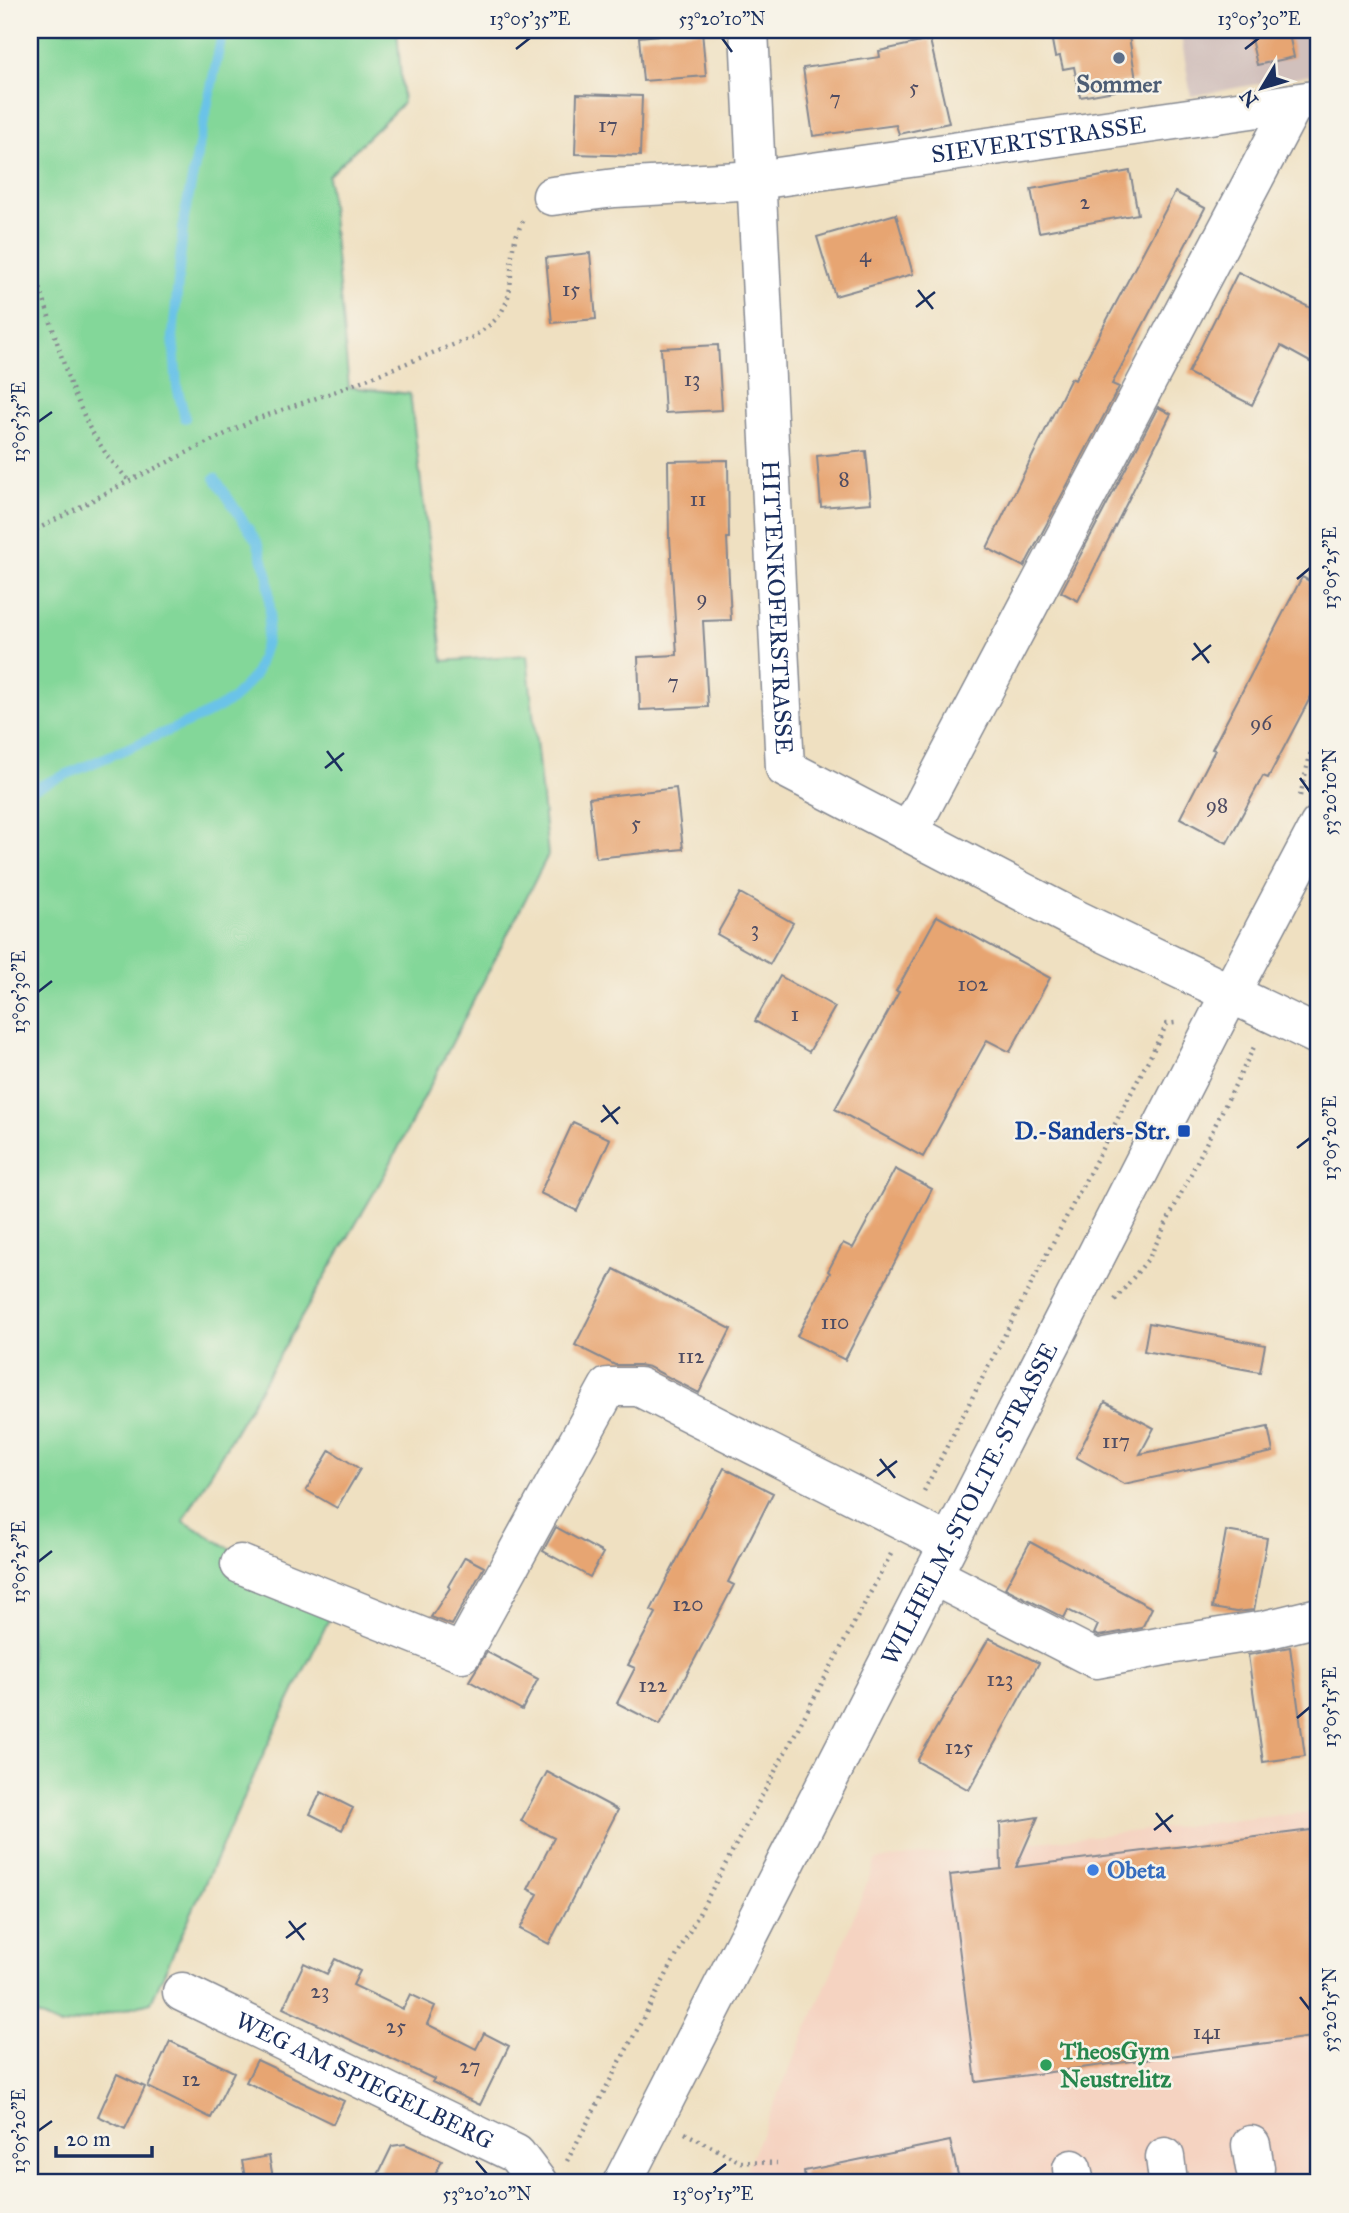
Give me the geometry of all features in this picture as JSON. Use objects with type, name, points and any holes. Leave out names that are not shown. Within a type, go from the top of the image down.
[{"type":"street","name":"HITTENKOFERSTRASSE","points":[[749,30],[785,768],[1067,915],[1319,1036]]},
{"type":"street","name":"SIEVERTSTRASSE","points":[[552,196],[615,188],[757,180],[1307,101]]},
{"type":"street","points":[[909,832],[1307,101]]},
{"type":"street","name":"WILHELM-STOLTE-STRASSE","points":[[622,2183],[1319,825]]},
{"type":"street","points":[[240,1564],[462,1653],[608,1387],[639,1387],[930,1534],[940,1560],[1096,1659],[1265,1630],[1319,1617]]},
{"type":"street","name":"WEG AM SPIEGELBERG","points":[[182,1992],[516,2154],[550,2177]]},
{"type":"path","points":[[30,533],[256,419],[331,393],[472,337],[490,325],[504,309],[511,289],[512,254],[517,232],[526,215],[538,203],[552,196]]},
{"type":"path","points":[[30,255],[70,384],[89,427],[108,457],[129,481]]},
{"type":"path","points":[[550,2177],[908,1523],[987,1366],[1020,1309],[1167,1024],[1180,1022]]},
{"type":"path","points":[[656,2118],[741,2162],[777,2164]]},
{"type":"shaded area","points":[[1180,30],[1319,30],[1319,73],[1191,96]]},
{"type":"shaded area","points":[[1319,1811],[1319,2183],[740,2183],[832,1971],[876,1860]]},
{"type":"green space","points":[[30,30],[397,30],[403,103],[328,176],[349,387],[410,394],[443,661],[527,655],[548,855],[386,1172],[183,1521],[334,1609],[271,1738],[151,2002],[61,2026],[30,2012]]},
{"type":"building","points":[[1050,30],[1128,30],[1136,80],[1114,84],[1115,91],[1080,97],[1074,67],[1063,69],[1060,56],[1055,57]]},
{"type":"building","points":[[1249,30],[1288,30],[1294,57],[1257,65]]},
{"type":"building","points":[[702,31],[706,76],[643,81],[639,37]]},
{"type":"building","points":[[930,40],[949,123],[899,134],[896,125],[813,136],[803,68],[880,57],[879,51]]},
{"type":"building","points":[[577,94],[642,96],[640,156],[575,154]]},
{"type":"building","points":[[1130,171],[1138,214],[1039,232],[1031,189]]},
{"type":"building","points":[[1175,192],[1205,208],[1112,384],[1119,387],[1024,567],[987,548],[1071,378],[1075,380]]},
{"type":"building","points":[[896,214],[913,274],[835,296],[817,237]]},
{"type":"building","points":[[590,253],[596,319],[552,323],[546,258]]},
{"type":"building","points":[[1238,272],[1319,312],[1319,367],[1281,346],[1252,405],[1188,373]]},
{"type":"building","points":[[718,345],[722,410],[665,413],[661,348]]},
{"type":"building","points":[[1158,407],[1171,414],[1078,601],[1061,592]]},
{"type":"building","points":[[866,451],[871,503],[821,507],[817,456]]},
{"type":"building","points":[[728,460],[727,538],[731,620],[703,621],[708,707],[640,710],[638,657],[677,655],[669,538],[668,461]]},
{"type":"building","points":[[1302,577],[1319,586],[1319,681],[1268,778],[1263,776],[1227,843],[1180,818],[1215,750],[1212,749]]},
{"type":"building","points":[[676,788],[683,849],[596,858],[589,798]]},
{"type":"building","points":[[740,893],[793,923],[770,964],[717,934]]},
{"type":"building","points":[[937,916],[1050,978],[1010,1052],[987,1040],[923,1157],[835,1109]]},
{"type":"building","points":[[780,976],[835,1007],[809,1052],[755,1021]]},
{"type":"building","points":[[573,1122],[610,1139],[577,1211],[540,1193]]},
{"type":"building","points":[[895,1169],[932,1189],[845,1360],[797,1336],[843,1243],[853,1248]]},
{"type":"building","points":[[614,1269],[731,1329],[699,1393],[649,1367],[615,1365],[575,1345]]},
{"type":"building","points":[[1149,1323],[1265,1345],[1260,1372],[1144,1351]]},
{"type":"building","points":[[1105,1402],[1154,1428],[1140,1454],[1268,1427],[1273,1452],[1124,1484],[1076,1457]]},
{"type":"building","points":[[330,1450],[360,1469],[337,1508],[306,1490]]},
{"type":"building","points":[[724,1468],[773,1493],[728,1582],[734,1585],[660,1725],[617,1703],[635,1668],[628,1665],[656,1613],[651,1610]]},
{"type":"building","points":[[556,1527],[603,1553],[590,1577],[543,1551]]},
{"type":"building","points":[[1226,1531],[1267,1538],[1254,1610],[1236,1612],[1212,1608]]},
{"type":"building","points":[[1030,1542],[1152,1608],[1142,1628],[1099,1636],[1094,1634],[1098,1625],[1068,1610],[1064,1618],[1005,1588]]},
{"type":"building","points":[[465,1557],[484,1567],[452,1625],[431,1617],[450,1588],[448,1586]]},
{"type":"building","points":[[989,1638],[1039,1663],[969,1790],[917,1761]]},
{"type":"building","points":[[1290,1647],[1305,1756],[1263,1762],[1248,1655]]},
{"type":"building","points":[[487,1652],[538,1679],[522,1710],[469,1681]]},
{"type":"building","points":[[547,1772],[618,1810],[549,1944],[520,1929],[538,1894],[528,1889],[554,1838],[521,1821]]},
{"type":"building","points":[[321,1792],[353,1808],[342,1830],[310,1814]]},
{"type":"building","points":[[1038,1817],[1016,1867],[1319,1829],[1319,2036],[976,2082],[950,1875],[1001,1869],[1000,1823]]},
{"type":"building","points":[[335,1959],[360,1971],[353,1985],[403,2009],[410,1994],[435,2006],[427,2024],[476,2049],[484,2033],[509,2046],[480,2105],[432,2082],[434,2079],[283,2008],[304,1963],[327,1974]]},
{"type":"building","points":[[170,2041],[234,2072],[211,2118],[148,2087]]},
{"type":"building","points":[[257,2060],[344,2101],[333,2124],[246,2082]]},
{"type":"building","points":[[117,2074],[145,2087],[125,2129],[98,2116]]},
{"type":"building","points":[[950,2141],[960,2183],[805,2183],[804,2171]]},
{"type":"building","points":[[405,2144],[442,2161],[431,2183],[374,2183],[392,2146]]},
{"type":"building","points":[[269,2156],[274,2183],[246,2183],[242,2161]]},
{"type":"waterway","points":[[185,418],[177,387],[173,336],[184,218],[223,30]]},
{"type":"waterway","points":[[30,790],[203,716],[232,700],[255,675],[266,642],[270,613],[268,576],[257,542],[215,478]]},
{"type":"place","name":"Sommer","points":[[1119,58]]},
{"type":"place","name":"D.-Sanders-Str.","points":[[1184,1131]]},
{"type":"place","name":"Obeta","points":[[1093,1870]]},
{"type":"place","name":"TheosGym Neustrelitz","points":[[1046,2065]]}]
